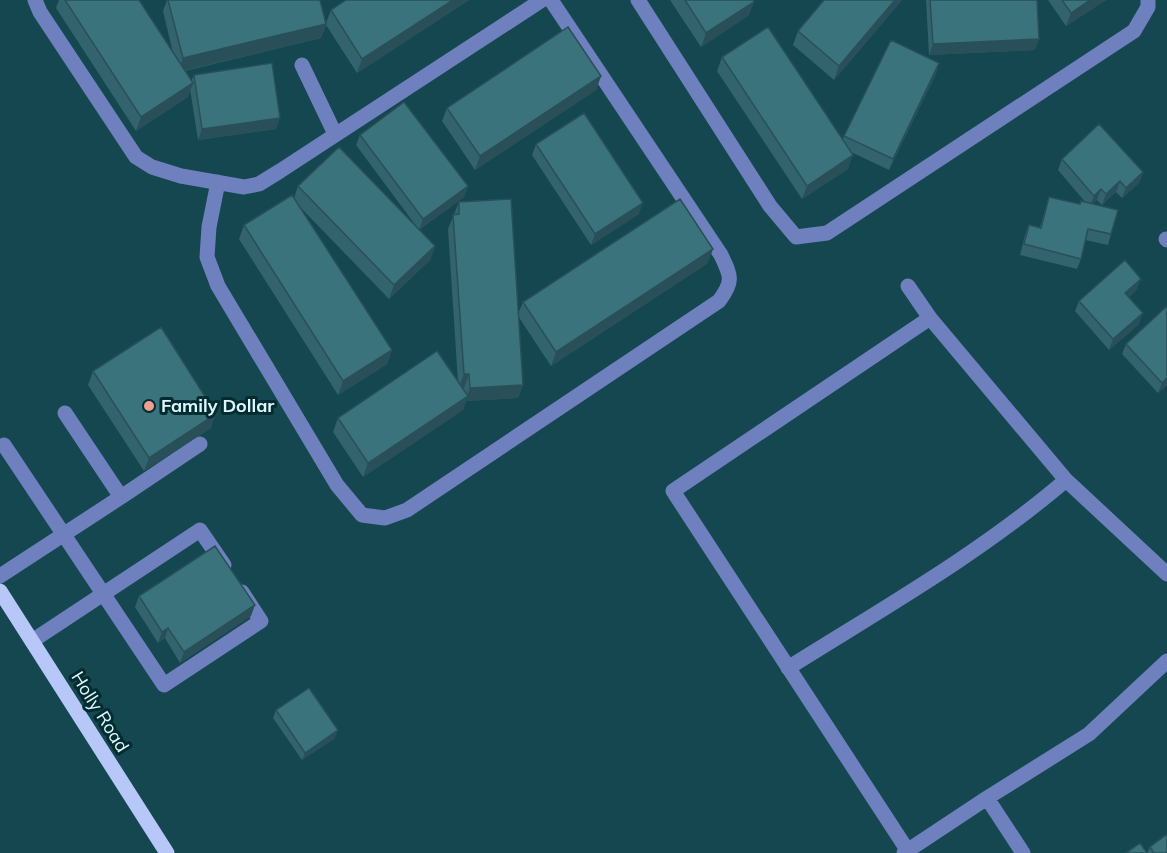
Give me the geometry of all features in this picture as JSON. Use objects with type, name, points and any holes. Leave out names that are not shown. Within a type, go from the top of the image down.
[{"type":"main road","name":"Holly Road","points":[[0,591],[167,853]]},
{"type":"street","points":[[35,0],[40,12],[136,157],[152,167],[181,176],[244,187],[259,184],[542,0]]},
{"type":"street","points":[[218,182],[209,227],[207,257],[218,286],[338,485],[362,515],[385,518],[407,510],[719,301],[729,289],[731,274],[721,255],[551,0]]},
{"type":"street","points":[[638,0],[770,206],[796,237],[827,233],[1134,31],[1148,8],[1148,0]]},
{"type":"street","points":[[302,65],[335,134]]},
{"type":"street","points":[[908,286],[930,318],[1066,480],[1167,574]]},
{"type":"street","points":[[930,318],[673,491],[906,852],[1089,734],[1167,661]]},
{"type":"street","points":[[65,413],[121,496]]},
{"type":"street","points":[[0,576],[200,444]]},
{"type":"street","points":[[4,445],[64,534],[104,594],[164,685],[261,621],[200,530],[104,594],[32,641]]},
{"type":"street","points":[[788,668],[943,571],[1045,498],[1066,480]]},
{"type":"street","points":[[987,798],[1023,853]]},
{"type":"building","points":[[65,0],[139,0],[193,83],[141,117]]},
{"type":"building","points":[[168,0],[320,0],[326,24],[183,58]]},
{"type":"building","points":[[346,0],[453,0],[362,59],[331,10]]},
{"type":"building","points":[[685,0],[753,0],[754,2],[706,33]]},
{"type":"building","points":[[824,0],[895,0],[839,66],[798,31]]},
{"type":"building","points":[[930,0],[1037,0],[1039,39],[933,44]]},
{"type":"building","points":[[1062,0],[1090,0],[1071,13]]},
{"type":"building","points":[[568,27],[601,76],[480,156],[447,108]]},
{"type":"building","points":[[768,27],[853,155],[807,186],[722,57]]},
{"type":"building","points":[[891,40],[939,63],[893,159],[844,136]]},
{"type":"building","points":[[272,63],[280,118],[202,129],[194,75]]},
{"type":"building","points":[[404,102],[468,186],[423,219],[360,135]]},
{"type":"building","points":[[584,113],[643,203],[595,234],[536,144]]},
{"type":"building","points":[[1099,124],[1143,172],[1126,188],[1120,181],[1106,194],[1101,189],[1094,196],[1062,159]]},
{"type":"building","points":[[339,147],[435,246],[394,285],[298,186]]},
{"type":"building","points":[[292,195],[392,350],[343,381],[244,225]]},
{"type":"building","points":[[1049,197],[1080,204],[1081,201],[1118,210],[1111,234],[1088,229],[1081,259],[1024,244],[1029,225],[1041,228]]},
{"type":"building","points":[[511,199],[523,385],[470,388],[469,374],[464,374],[453,215],[459,214],[459,202]]},
{"type":"building","points":[[680,199],[713,249],[556,352],[523,302]]},
{"type":"building","points":[[1125,260],[1141,279],[1125,293],[1143,313],[1113,339],[1079,301]]},
{"type":"building","points":[[1167,306],[1167,378],[1162,383],[1126,344]]},
{"type":"building","name":"Family Dollar","points":[[161,327],[216,414],[149,458],[93,371]]},
{"type":"building","points":[[437,351],[468,396],[368,463],[338,418]]},
{"type":"building","points":[[215,546],[255,605],[184,652],[168,628],[162,632],[139,596]]},
{"type":"building","points":[[309,688],[338,730],[305,753],[276,710]]},
{"type":"building","points":[[1167,834],[1167,853],[1154,853],[1150,847]]},
{"type":"building","points":[[1140,843],[1147,853],[1126,853]]},
{"type":"place","name":"Family Dollar","points":[[149,406]]}]
